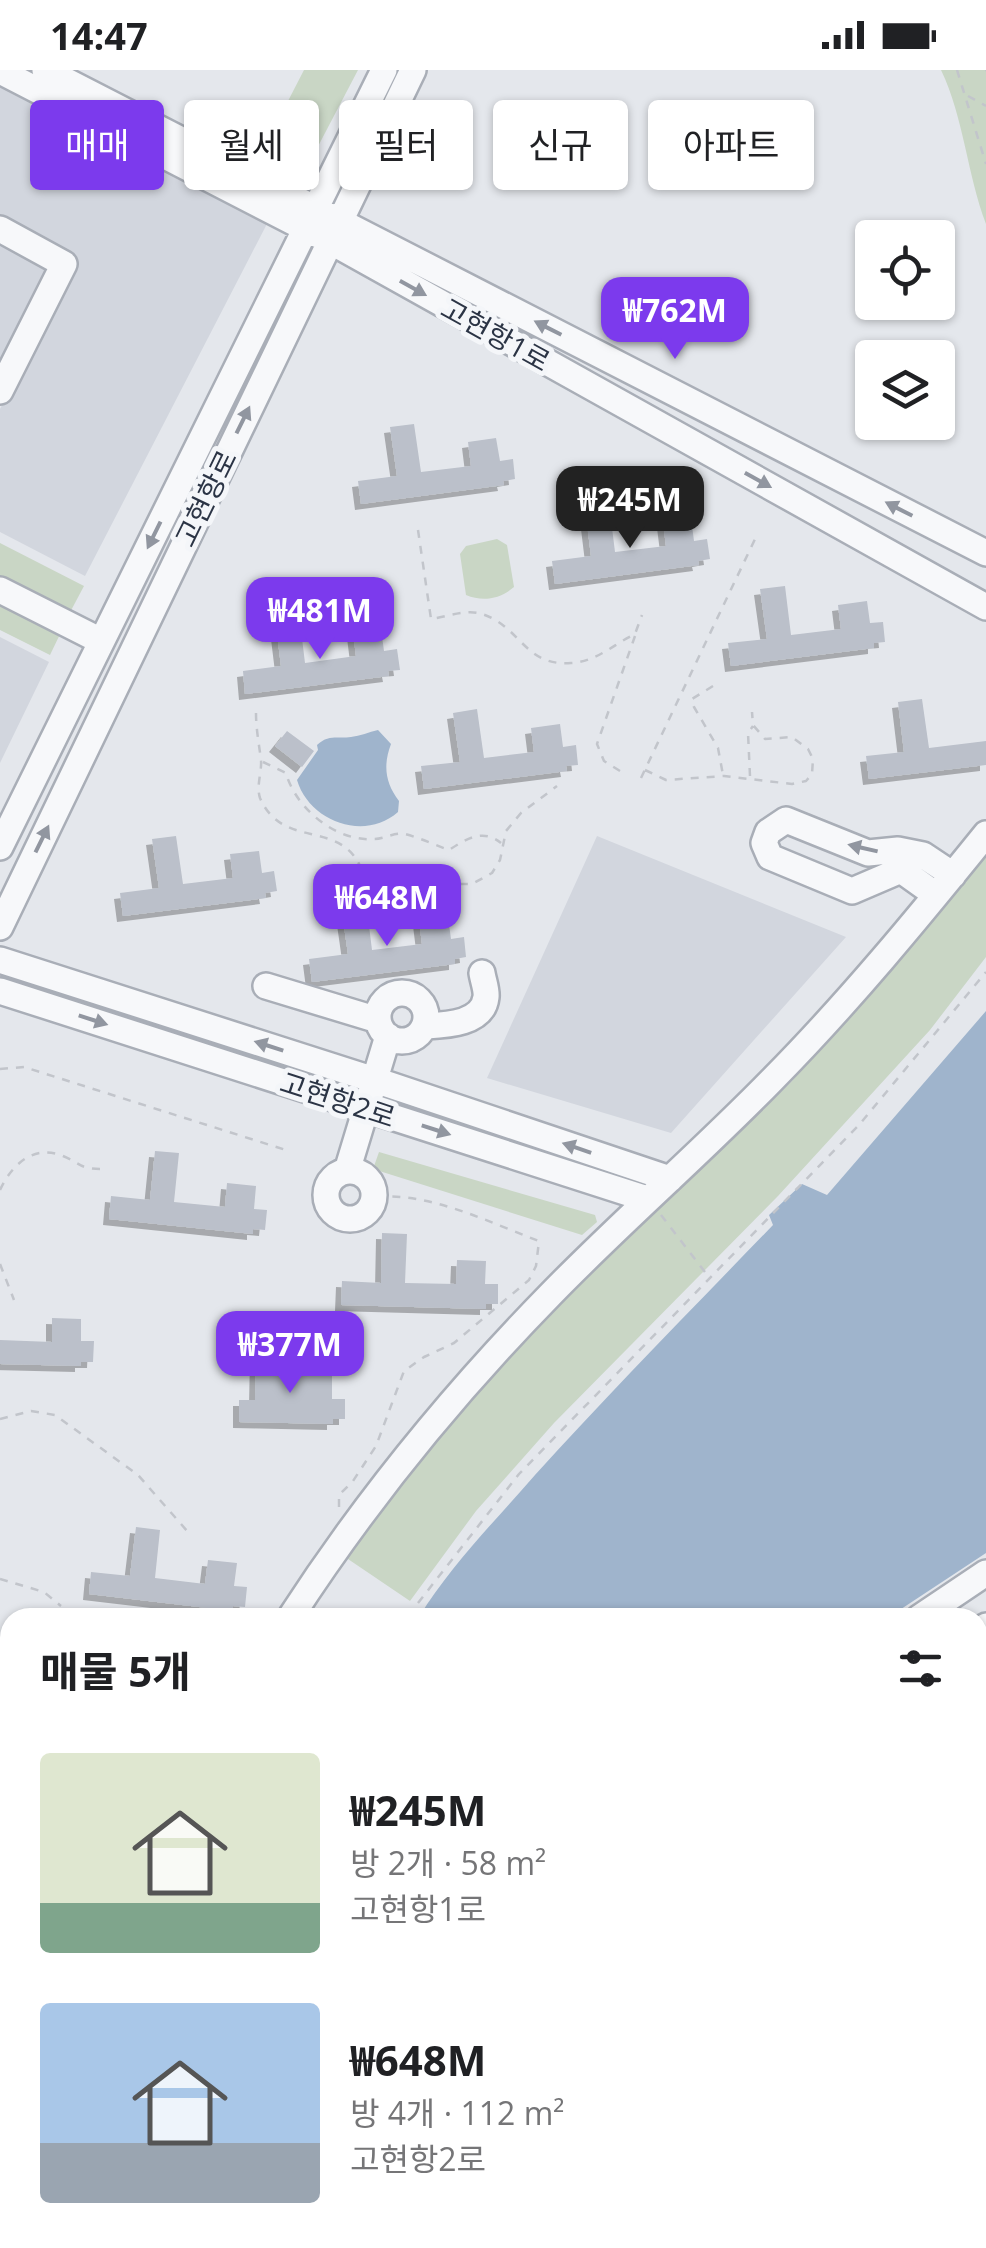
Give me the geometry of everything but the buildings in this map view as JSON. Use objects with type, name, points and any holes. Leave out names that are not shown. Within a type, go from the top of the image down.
[{"type":"street","name":"고현항1로","points":[[45,70],[322,224],[986,607]]},
{"type":"street","name":"고현항로","points":[[0,927],[322,224],[384,70]]},
{"type":"street","name":"고현항로","points":[[0,847],[101,641],[322,224],[412,70]]},
{"type":"street","name":"고현항1로","points":[[0,71],[322,224],[986,553]]},
{"type":"street","points":[[0,229],[64,264],[0,391]]},
{"type":"street","points":[[0,590],[101,641]]},
{"type":"street","points":[[936,895],[902,870],[852,891],[770,856],[764,843],[768,832],[786,820],[868,853],[898,850],[922,855],[953,875]]},
{"type":"street","points":[[297,1608],[450,1406],[549,1296],[652,1204],[670,1179],[774,1078],[896,946],[986,834]]},
{"type":"street","name":"고현항2로","points":[[0,960],[670,1179]]},
{"type":"street","points":[[266,986],[399,1031],[462,1022],[479,1013],[486,998],[482,973]]},
{"type":"street","name":"고현항2로","points":[[4,994],[373,1110],[652,1204]]},
{"type":"street","points":[[362,1180],[373,1110],[399,1031]]},
{"type":"street","points":[[934,1608],[986,1573]]},
{"type":"street","points":[[964,1608],[986,1594]]},
{"type":"path","points":[[957,70],[986,164]]},
{"type":"path","points":[[966,96],[986,106]]},
{"type":"path","points":[[418,530],[431,620],[474,612],[510,630],[540,660],[571,664],[598,657],[635,634]]},
{"type":"path","points":[[641,778],[756,537]]},
{"type":"path","points":[[620,771],[604,761],[596,744],[642,615]]},
{"type":"path","points":[[713,686],[692,699],[718,748],[724,776]]},
{"type":"path","points":[[645,770],[666,780],[724,776],[792,784],[806,780],[812,774],[813,759],[808,749],[792,737],[765,739],[753,726],[752,712]]},
{"type":"path","points":[[256,714],[262,762],[258,794],[273,820],[294,831],[331,837],[358,857],[364,876],[386,884],[472,884],[492,873],[500,860],[506,831],[521,813],[557,786]]},
{"type":"path","points":[[750,778],[748,733],[753,726]]},
{"type":"path","points":[[262,762],[286,772],[290,791],[319,821],[348,834],[372,840],[400,833],[449,850],[466,838],[479,835],[494,837],[504,844]]},
{"type":"path","points":[[418,1603],[519,1474],[859,1126],[986,972]]},
{"type":"path","points":[[0,1069],[24,1066],[289,1151]]},
{"type":"path","points":[[0,1190],[22,1159],[40,1152],[62,1156],[84,1169],[100,1169]]},
{"type":"path","points":[[338,1495],[353,1481],[376,1446],[404,1371],[454,1343],[529,1280],[536,1266],[539,1240],[362,1180]]},
{"type":"path","points":[[652,1204],[709,1277]]},
{"type":"path","points":[[0,1264],[14,1300]]},
{"type":"path","points":[[0,1419],[31,1411],[55,1415],[138,1475],[188,1532]]},
{"type":"path","points":[[0,1578],[44,1592],[61,1606]]},
{"type":"shaded area","points":[[0,79],[41,100],[30,100],[30,190],[164,190],[164,163],[184,174],[184,190],[216,190],[270,218],[85,576],[0,532],[0,409],[76,260],[0,219]]},
{"type":"shaded area","points":[[0,237],[54,265],[0,368]]},
{"type":"shaded area","points":[[0,637],[49,662],[0,763]]},
{"type":"shaded area","points":[[597,836],[846,937],[671,1133],[487,1078]]},
{"type":"green space","points":[[304,70],[358,70],[319,144],[319,100],[289,100]]},
{"type":"green space","points":[[941,70],[986,70],[986,224],[955,107]]},
{"type":"green space","points":[[497,539],[507,545],[514,587],[491,598],[466,595],[460,554],[466,546]]},
{"type":"green space","points":[[0,543],[84,586],[67,618],[0,583]]},
{"type":"green space","points":[[0,596],[63,628],[50,655],[0,630]]},
{"type":"green space","points":[[986,856],[986,957],[930,1030],[778,1196],[554,1423],[476,1511],[410,1601],[345,1557],[444,1425],[529,1334],[791,1082]]},
{"type":"green space","points":[[379,1152],[595,1215],[597,1222],[582,1235],[373,1169]]},
{"type":"water","points":[[378,730],[391,744],[387,774],[399,801],[398,812],[384,821],[354,826],[325,816],[313,807],[297,780],[318,750],[317,745],[329,738]]},
{"type":"water","points":[[986,1011],[986,1553],[903,1608],[425,1608],[459,1561],[535,1475],[773,1225],[769,1215],[802,1184],[827,1195]]}]
